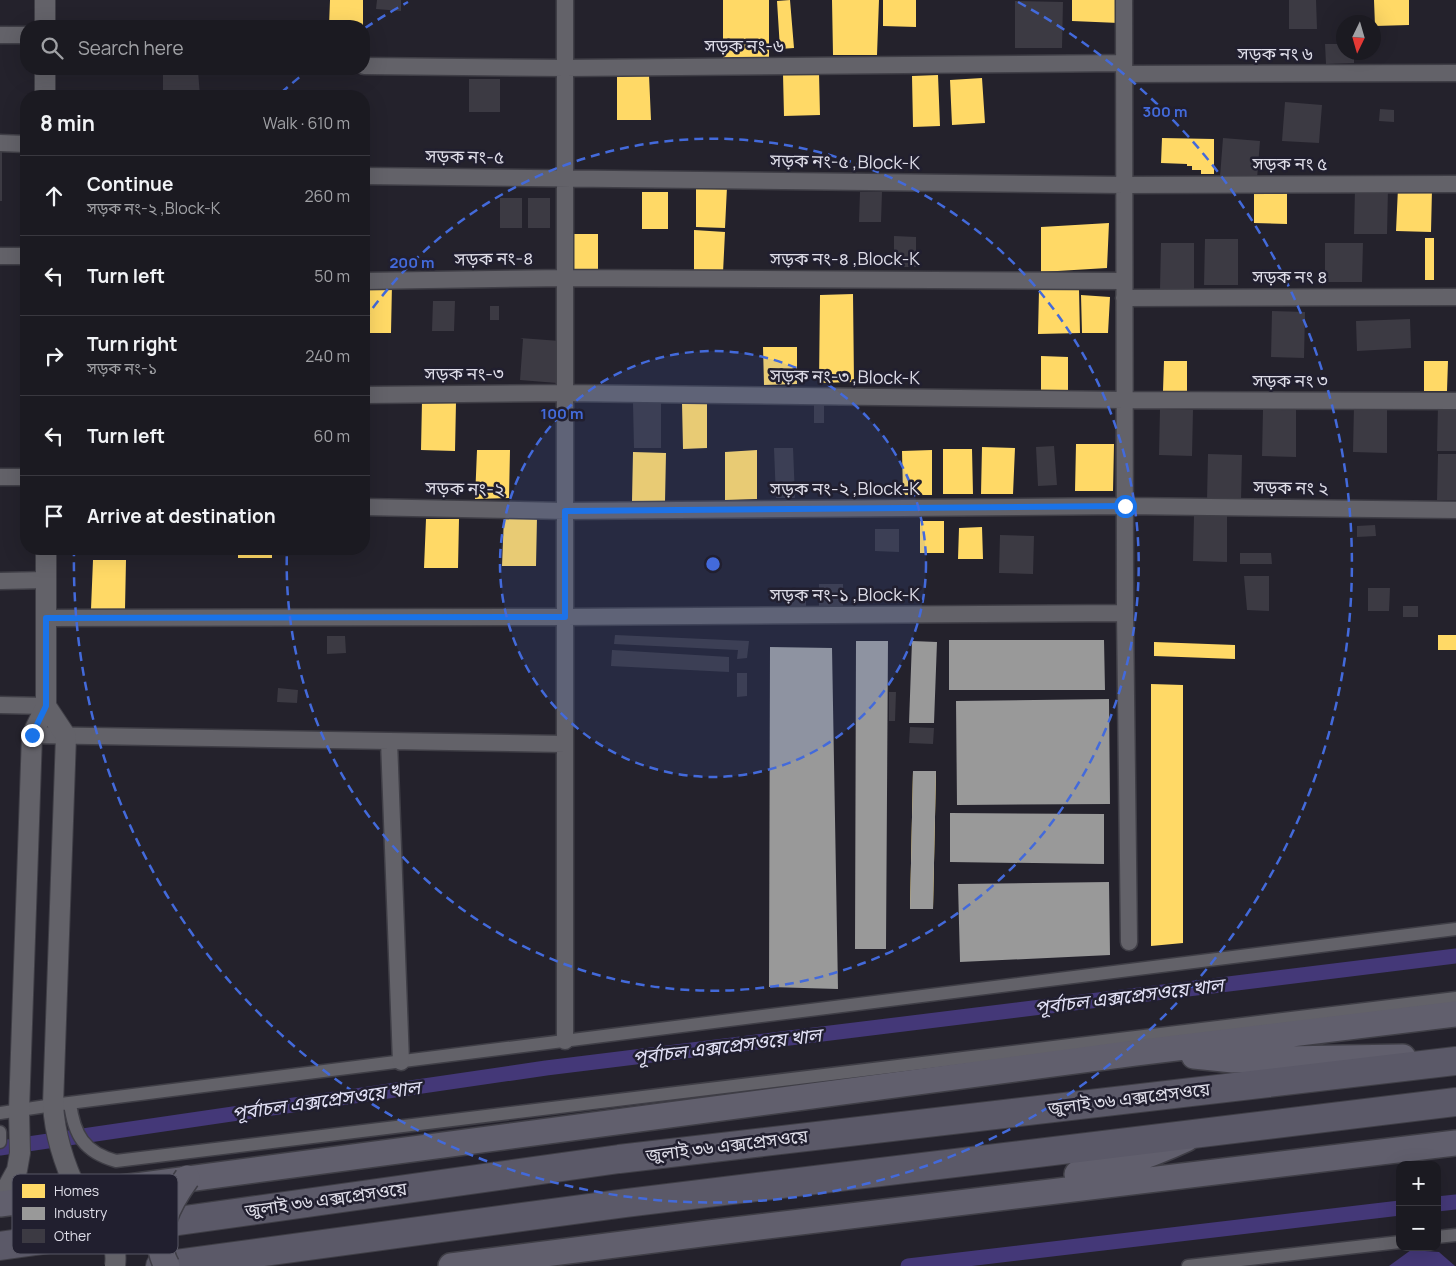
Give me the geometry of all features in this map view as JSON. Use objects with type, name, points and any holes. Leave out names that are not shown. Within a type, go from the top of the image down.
[{"type":"highway","name":"জুলাই ৩৬ এক্সপ্রেসওয়ে","points":[[178,1221],[619,1158],[1456,1060]]},
{"type":"highway","points":[[160,1266],[626,1203],[1456,1102]]},
{"type":"main road","points":[[178,1179],[1162,1050],[1456,1014]]},
{"type":"main road","points":[[1162,1050],[1201,1057],[1234,1060],[1388,1057],[1456,1060]]},
{"type":"main road","points":[[876,1213],[892,1202],[923,1194],[1094,1172],[1148,1156],[1202,1132]]},
{"type":"main road","points":[[451,1266],[1456,1143]]},
{"type":"main road","points":[[178,1191],[186,1178]]},
{"type":"main road","points":[[162,1254],[167,1266]]},
{"type":"street","points":[[45,0],[45,20]]},
{"type":"street","points":[[565,0],[565,1041]]},
{"type":"street","points":[[1124,0],[1125,613],[1129,942]]},
{"type":"street","points":[[0,34],[20,34]]},
{"type":"street","name":"সড়ক নং-৬","points":[[370,66],[1124,68]]},
{"type":"street","name":"সড়ক নং ৬","points":[[1124,68],[1456,73]]},
{"type":"street","points":[[45,75],[45,90]]},
{"type":"street","points":[[0,143],[20,144]]},
{"type":"street","name":"সড়ক নং-৫","points":[[370,176],[565,178]]},
{"type":"street","name":"সড়ক নং-৫ ,Block-K","points":[[565,178],[1124,185]]},
{"type":"street","name":"সড়ক নং ৫","points":[[1124,185],[1456,184]]},
{"type":"street","points":[[0,256],[20,256]]},
{"type":"street","name":"সড়ক নং-৪","points":[[370,281],[565,278]]},
{"type":"street","name":"সড়ক নং-৪ ,Block-K","points":[[565,278],[1124,281]]},
{"type":"street","name":"সড়ক নং ৪","points":[[1124,298],[1456,297]]},
{"type":"street","name":"সড়ক নং-৩","points":[[370,395],[565,393]]},
{"type":"street","name":"সড়ক নং-৩ ,Block-K","points":[[565,393],[1124,400]]},
{"type":"street","name":"সড়ক নং ৩","points":[[1124,400],[1456,401]]},
{"type":"street","points":[[0,476],[20,477]]},
{"type":"street","name":"সড়ক নং-২ ,Block-K","points":[[565,511],[1125,506]]},
{"type":"street","name":"সড়ক নং ২","points":[[1125,506],[1456,510]]},
{"type":"street","name":"সড়ক নং-২","points":[[370,507],[565,511]]},
{"type":"street","points":[[15,1174],[20,1152],[9,1112],[32,735],[46,706],[46,555]]},
{"type":"street","points":[[0,581],[46,580]]},
{"type":"street","name":"সড়ক নং-১ ,Block-K","points":[[46,618],[1125,613]]},
{"type":"street","points":[[0,705],[46,706]]},
{"type":"street","points":[[46,706],[66,736],[61,1104],[55,1126],[68,1174]]},
{"type":"street","points":[[32,735],[565,744]]},
{"type":"street","points":[[389,741],[401,1062]]},
{"type":"street","points":[[9,1112],[1456,929]]},
{"type":"street","points":[[61,1104],[87,1146],[102,1157],[116,1161],[1456,998]]},
{"type":"street","points":[[0,1132],[0,1142]]},
{"type":"street","points":[[0,1203],[12,1180]]},
{"type":"street","points":[[1441,1237],[1456,1235]]},
{"type":"street","points":[[1188,1266],[1396,1242]]},
{"type":"shaded area","points":[[1410,1251],[1425,1251],[1439,1252],[1455,1266],[1389,1266]]},
{"type":"building: Homes","points":[[330,0],[363,0],[363,20],[329,20]]},
{"type":"building: Homes","points":[[723,0],[769,0],[769,58],[723,58]]},
{"type":"building: Homes","points":[[790,0],[794,48],[780,49],[777,1]]},
{"type":"building: Homes","points":[[832,0],[879,0],[877,55],[833,55]]},
{"type":"building: Homes","points":[[883,0],[916,0],[916,27],[883,26]]},
{"type":"building: Homes","points":[[1072,0],[1118,0],[1119,23],[1072,21]]},
{"type":"building: Homes","points":[[1374,0],[1409,0],[1409,25],[1381,26],[1381,15],[1375,15]]},
{"type":"building: Homes","points":[[819,73],[820,115],[784,116],[783,74]]},
{"type":"building: Homes","points":[[617,75],[649,75],[651,120],[617,120]]},
{"type":"building: Homes","points":[[938,75],[940,126],[913,127],[912,76]]},
{"type":"building: Homes","points":[[982,78],[985,123],[952,125],[950,80]]},
{"type":"building: Homes","points":[[1162,138],[1214,139],[1214,174],[1201,174],[1201,170],[1192,170],[1192,166],[1187,166],[1187,164],[1161,163]]},
{"type":"building: Homes","points":[[696,185],[727,187],[725,228],[696,227]]},
{"type":"building: Homes","points":[[1398,188],[1432,189],[1431,232],[1396,231]]},
{"type":"building: Homes","points":[[1254,191],[1287,191],[1287,224],[1254,223]]},
{"type":"building: Homes","points":[[642,192],[668,192],[668,229],[642,229]]},
{"type":"building: Homes","points":[[1109,223],[1107,268],[1041,272],[1041,227]]},
{"type":"building: Homes","points":[[694,230],[725,232],[723,273],[694,273]]},
{"type":"building: Homes","points":[[572,234],[598,234],[598,270],[571,270]]},
{"type":"building: Homes","points":[[1425,238],[1434,238],[1434,280],[1425,280]]},
{"type":"building: Homes","points":[[370,284],[392,284],[391,333],[370,333]]},
{"type":"building: Homes","points":[[1039,290],[1079,290],[1080,333],[1038,334]]},
{"type":"building: Homes","points":[[853,294],[854,382],[819,383],[820,295]]},
{"type":"building: Homes","points":[[1081,295],[1110,297],[1108,333],[1082,333]]},
{"type":"building: Homes","points":[[763,347],[797,347],[797,384],[764,385]]},
{"type":"building: Homes","points":[[1041,356],[1068,357],[1068,394],[1041,393]]},
{"type":"building: Homes","points":[[1164,361],[1187,361],[1187,392],[1163,391]]},
{"type":"building: Homes","points":[[1424,361],[1448,361],[1447,391],[1424,391]]},
{"type":"building: Homes","points":[[422,401],[456,402],[455,451],[421,450]]},
{"type":"building: Homes","points":[[682,403],[707,403],[707,448],[683,449]]},
{"type":"building: Homes","points":[[1076,444],[1114,444],[1113,491],[1075,491]]},
{"type":"building: Homes","points":[[982,447],[1015,448],[1013,494],[981,494]]},
{"type":"building: Homes","points":[[943,449],[972,449],[973,494],[943,494]]},
{"type":"building: Homes","points":[[477,450],[510,450],[509,498],[475,499]]},
{"type":"building: Homes","points":[[757,450],[757,499],[725,500],[725,452]]},
{"type":"building: Homes","points":[[932,450],[932,495],[903,495],[902,451]]},
{"type":"building: Homes","points":[[633,452],[666,453],[665,502],[632,501]]},
{"type":"building: Homes","points":[[504,517],[537,517],[536,566],[502,566]]},
{"type":"building: Homes","points":[[426,519],[459,519],[458,568],[424,568]]},
{"type":"building: Homes","points":[[920,521],[944,521],[944,553],[920,553]]},
{"type":"building: Homes","points":[[982,527],[983,559],[958,559],[959,528]]},
{"type":"building: Homes","points":[[238,555],[272,555],[272,558],[238,558]]},
{"type":"building: Homes","points":[[93,560],[126,560],[125,609],[91,609]]},
{"type":"building: Homes","points":[[1438,635],[1456,635],[1456,650],[1438,650]]},
{"type":"building: Homes","points":[[1154,642],[1235,645],[1235,659],[1154,656]]},
{"type":"building: Homes","points":[[1151,684],[1183,685],[1183,943],[1151,946]]},
{"type":"building: Homes","points":[[913,771],[936,771],[933,909],[910,909]]},
{"type":"building: Industry","points":[[949,640],[1104,640],[1105,690],[949,690]]},
{"type":"building: Industry","points":[[856,641],[888,641],[886,949],[855,949]]},
{"type":"building: Industry","points":[[912,641],[937,642],[934,723],[909,723]]},
{"type":"building: Industry","points":[[770,647],[832,648],[838,989],[769,987]]},
{"type":"building: Industry","points":[[1109,699],[1110,804],[957,805],[956,701]]},
{"type":"building: Industry","points":[[913,771],[936,771],[933,909],[910,909]]},
{"type":"building: Industry","points":[[950,813],[1104,814],[1104,864],[950,862]]},
{"type":"building: Industry","points":[[1109,882],[1110,955],[960,962],[958,884]]},
{"type":"building: Other","points":[[377,0],[401,0],[401,11],[376,9]]},
{"type":"building: Other","points":[[1289,0],[1316,0],[1317,29],[1289,29]]},
{"type":"building: Other","points":[[1015,1],[1063,2],[1062,48],[1015,48]]},
{"type":"building: Other","points":[[1325,44],[1336,44],[1336,60],[1354,60],[1354,63],[1326,64]]},
{"type":"building: Other","points":[[163,75],[198,75],[200,90],[163,90]]},
{"type":"building: Other","points":[[469,79],[500,79],[500,112],[469,112]]},
{"type":"building: Other","points":[[1285,102],[1322,105],[1319,143],[1282,141]]},
{"type":"building: Other","points":[[1380,109],[1394,110],[1394,122],[1379,121]]},
{"type":"building: Other","points":[[1223,138],[1260,141],[1257,179],[1220,177]]},
{"type":"building: Other","points":[[0,151],[2,151],[2,201],[0,201]]},
{"type":"building: Other","points":[[1355,188],[1388,188],[1387,234],[1354,234]]},
{"type":"building: Other","points":[[860,192],[882,192],[881,222],[859,222]]},
{"type":"building: Other","points":[[500,198],[522,198],[522,228],[500,228]]},
{"type":"building: Other","points":[[528,198],[550,198],[550,228],[528,228]]},
{"type":"building: Other","points":[[894,236],[916,237],[916,267],[894,267]]},
{"type":"building: Other","points":[[1205,239],[1238,239],[1238,285],[1204,285]]},
{"type":"building: Other","points":[[1161,243],[1194,243],[1194,289],[1160,289]]},
{"type":"building: Other","points":[[1325,243],[1363,243],[1362,282],[1325,282]]},
{"type":"building: Other","points":[[433,301],[455,301],[454,331],[432,331]]},
{"type":"building: Other","points":[[490,306],[499,306],[499,320],[490,320]]},
{"type":"building: Other","points":[[1272,311],[1305,312],[1304,358],[1271,357]]},
{"type":"building: Other","points":[[1410,319],[1411,348],[1357,351],[1356,321]]},
{"type":"building: Other","points":[[520,338],[560,341],[557,383],[520,380],[523,339]]},
{"type":"building: Other","points":[[633,402],[661,402],[661,448],[634,448]]},
{"type":"building: Other","points":[[814,402],[824,402],[824,423],[814,423]]},
{"type":"building: Other","points":[[1438,405],[1456,405],[1456,451],[1437,451]]},
{"type":"building: Other","points":[[1354,406],[1387,407],[1387,453],[1353,452]]},
{"type":"building: Other","points":[[1160,409],[1193,410],[1192,456],[1159,455]]},
{"type":"building: Other","points":[[1263,410],[1296,410],[1296,457],[1262,456]]},
{"type":"building: Other","points":[[1054,446],[1057,485],[1038,486],[1036,447]]},
{"type":"building: Other","points":[[774,448],[793,448],[795,498],[776,498]]},
{"type":"building: Other","points":[[1208,454],[1242,455],[1241,501],[1207,500]]},
{"type":"building: Other","points":[[1438,454],[1456,454],[1456,500],[1437,500]]},
{"type":"building: Other","points":[[1194,515],[1227,515],[1227,562],[1193,561]]},
{"type":"building: Other","points":[[1375,525],[1376,536],[1357,537],[1357,526]]},
{"type":"building: Other","points":[[875,529],[899,529],[899,552],[875,551]]},
{"type":"building: Other","points":[[1000,535],[1034,536],[1033,574],[999,573]]},
{"type":"building: Other","points":[[1240,553],[1271,553],[1272,564],[1240,564]]},
{"type":"building: Other","points":[[1244,576],[1269,576],[1269,611],[1247,610]]},
{"type":"building: Other","points":[[819,584],[843,584],[843,609],[819,609]]},
{"type":"building: Other","points":[[788,588],[806,588],[806,607],[788,607]]},
{"type":"building: Other","points":[[1368,588],[1390,588],[1389,611],[1368,611]]},
{"type":"building: Other","points":[[1403,606],[1418,606],[1418,617],[1403,617]]},
{"type":"building: Other","points":[[615,635],[749,641],[747,658],[737,659],[738,650],[614,644]]},
{"type":"building: Other","points":[[327,636],[345,636],[346,653],[327,654]]},
{"type":"building: Other","points":[[612,650],[729,657],[729,672],[611,666]]},
{"type":"building: Other","points":[[737,673],[747,673],[747,696],[737,697]]},
{"type":"building: Other","points":[[278,688],[298,690],[297,703],[277,702]]},
{"type":"building: Other","points":[[889,692],[896,692],[895,721],[889,721]]},
{"type":"building: Other","points":[[910,727],[934,728],[933,744],[909,743]]},
{"type":"waterway","name":"পূর্বাচল এক্সপ্রেসওয়ে খাল","points":[[0,1148],[546,1068],[1456,956]]},
{"type":"waterway","name":"পূর্বাচল এক্সপ্রেসওয়ে খাল","points":[[1441,1204],[1456,1202]]},
{"type":"waterway","name":"পূর্বাচল এক্সপ্রেসওয়ে খাল","points":[[908,1266],[1396,1208]]},
{"type":"route","points":[[32,735],[46,706],[46,618],[565,617],[565,511],[1125,506]]}]
